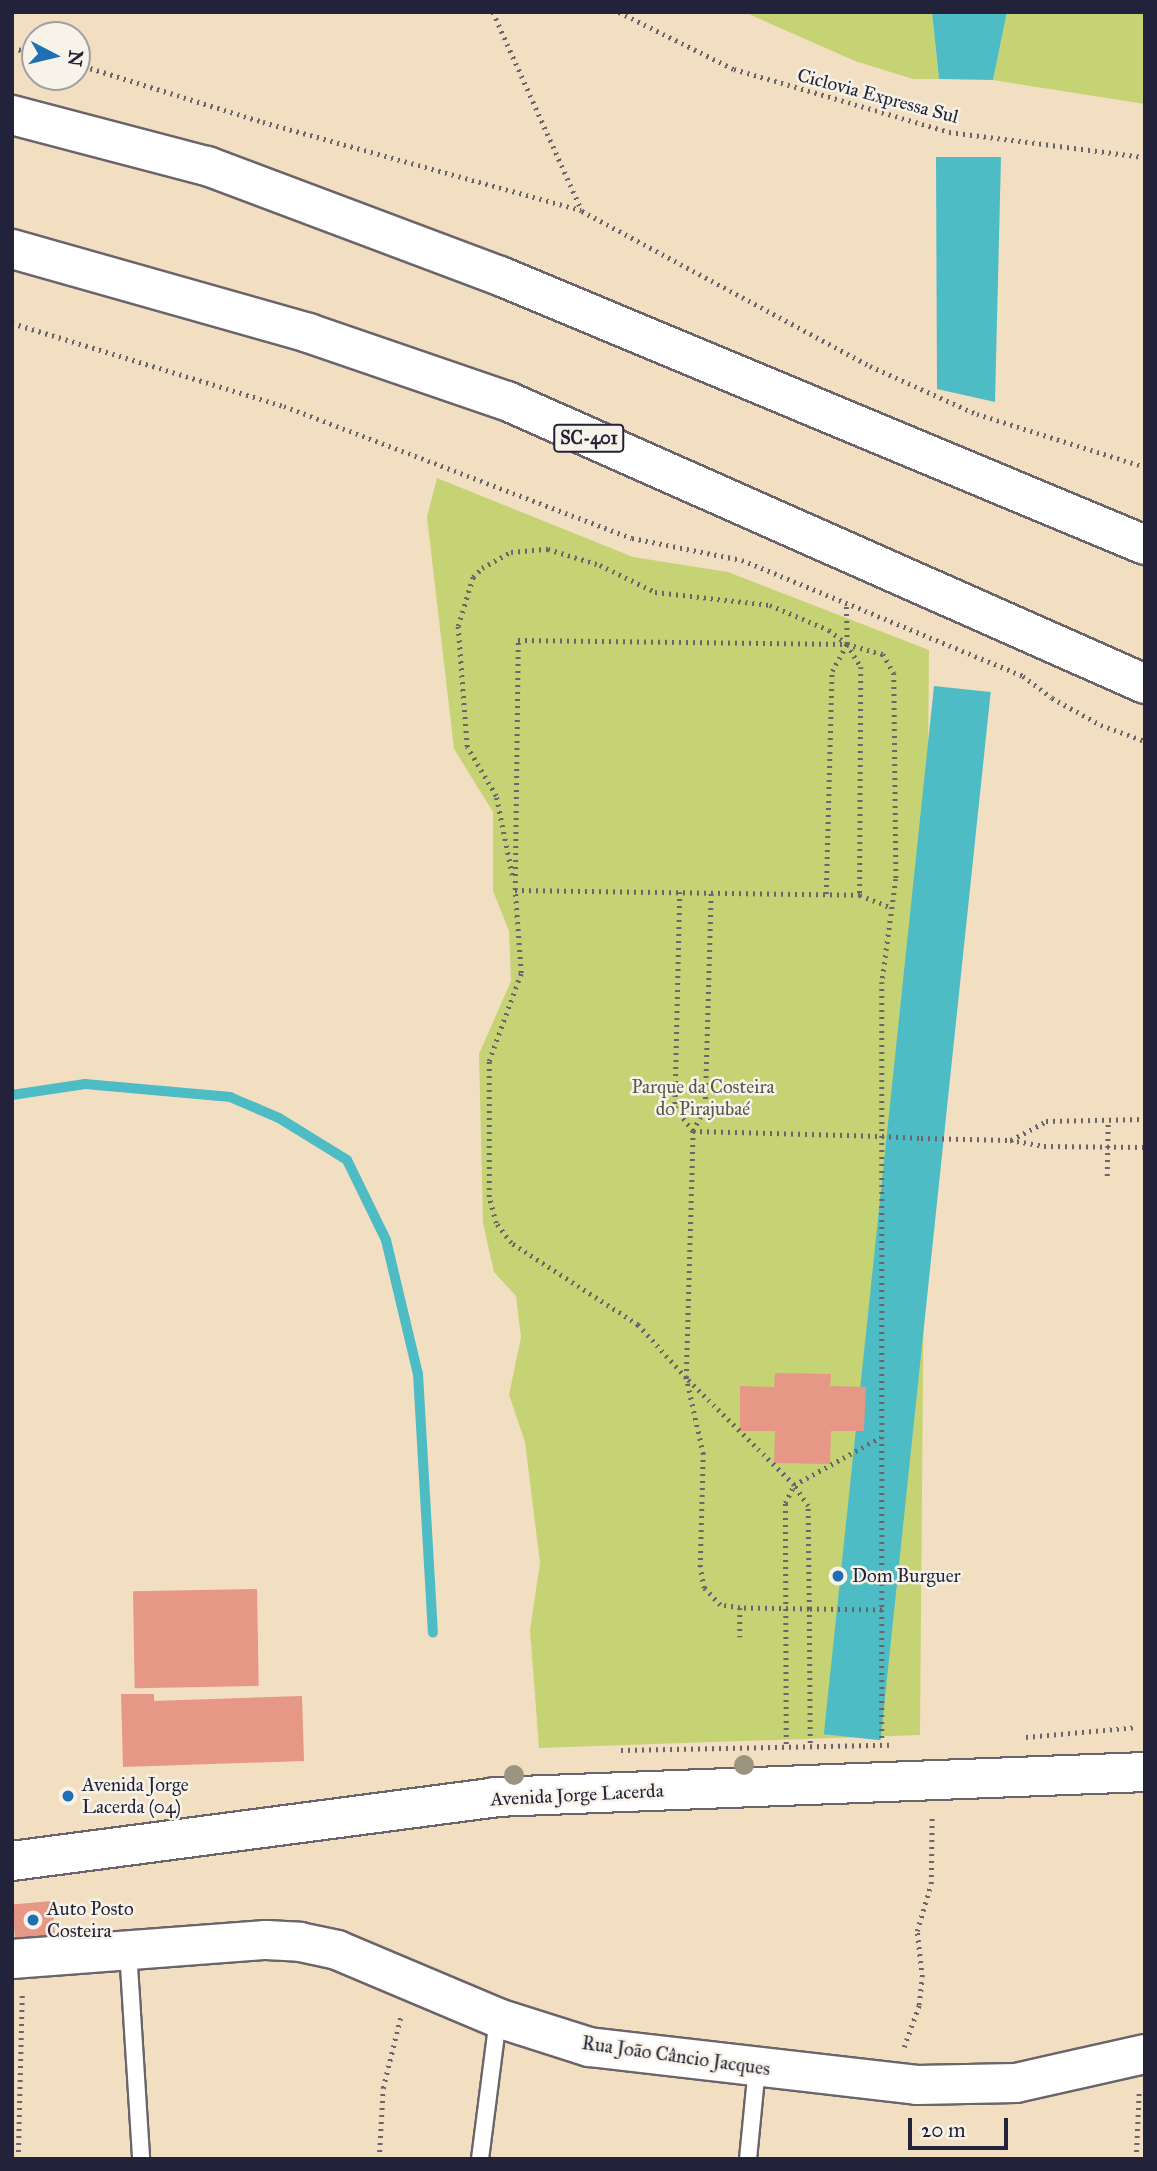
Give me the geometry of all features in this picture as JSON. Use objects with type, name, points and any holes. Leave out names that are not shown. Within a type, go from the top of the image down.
[{"type":"main road","points":[[12,115],[207,166],[487,271],[1145,545]]},
{"type":"main road","name":"SC-401","points":[[12,249],[308,332],[507,401],[1145,684]]},
{"type":"main road","name":"Avenida Jorge Lacerda","points":[[12,1861],[495,1797],[927,1784],[1145,1772]]},
{"type":"main road","name":"Rua João Câncio Jacques","points":[[18,1959],[266,1940],[300,1942],[337,1950],[498,2018],[589,2047],[885,2081],[961,2087],[1016,2083],[1143,2055]]},
{"type":"lane","points":[[128,1951],[141,2159]]},
{"type":"lane","points":[[480,2159],[498,2018]]},
{"type":"lane","points":[[748,2159],[757,2068]]},
{"type":"path","points":[[493,12],[582,211]]},
{"type":"path","name":"Ciclovia Expressa Sul","points":[[619,12],[734,69],[949,132],[1145,158]]},
{"type":"path","points":[[91,68],[582,211],[882,372],[977,414],[1145,467]]},
{"type":"path","points":[[12,323],[284,406],[632,538],[742,560],[1023,676],[1052,698],[1101,725],[1145,741]]},
{"type":"path","points":[[810,1743],[808,1506],[794,1485],[685,1378],[638,1325],[524,1253],[496,1223],[488,1198],[489,1061],[521,973],[505,821],[496,796],[467,747],[464,732],[458,626],[473,577],[496,557],[522,550],[562,551],[655,592],[770,605],[830,630],[847,644],[861,667],[860,895]]},
{"type":"path","points":[[826,894],[832,671],[847,644],[846,604]]},
{"type":"path","points":[[514,890],[518,640],[847,644],[883,654],[894,673],[893,908],[882,982],[882,1742]]},
{"type":"path","points":[[514,890],[860,895],[893,908]]},
{"type":"path","points":[[680,892],[675,1107],[693,1131]]},
{"type":"path","points":[[711,893],[705,1106],[693,1131],[685,1378],[702,1454],[704,1588],[720,1605],[740,1608],[882,1610]]},
{"type":"path","points":[[1010,1140],[1046,1121],[1145,1119]]},
{"type":"path","points":[[1107,1176],[1108,1120]]},
{"type":"path","points":[[693,1131],[1010,1140],[1044,1146],[1145,1147]]},
{"type":"path","points":[[786,1744],[785,1503],[794,1485],[882,1436]]},
{"type":"path","points":[[740,1608],[740,1637]]},
{"type":"path","points":[[885,2081],[906,2043],[919,2005],[922,1977],[917,1931],[934,1854],[927,1784]]},
{"type":"path","points":[[18,1959],[18,2159]]},
{"type":"path","points":[[379,2159],[389,2049],[419,1984]]},
{"type":"path","points":[[1136,2159],[1143,2055]]},
{"type":"green space","points":[[744,12],[932,12],[939,79],[913,79],[855,61]]},
{"type":"green space","points":[[1007,12],[1145,12],[1145,104],[993,80]]},
{"type":"green space","name":"Parque da Costeira do Pirajubaé","points":[[437,478],[633,557],[728,572],[929,650],[920,1735],[539,1748],[530,1630],[540,1563],[525,1442],[509,1395],[521,1337],[516,1296],[494,1272],[483,1223],[479,1054],[511,981],[509,931],[493,891],[493,812],[454,749],[427,517]]},
{"type":"water","points":[[932,12],[1007,12],[993,80],[939,79]]},
{"type":"water","points":[[936,157],[1001,157],[995,402],[937,389]]},
{"type":"water","points":[[934,686],[991,692],[881,1740],[824,1734]]},
{"type":"building","points":[[775,1373],[831,1374],[830,1386],[866,1387],[864,1431],[831,1431],[830,1464],[774,1463],[775,1431],[740,1431],[740,1386],[774,1387]]},
{"type":"building","points":[[257,1589],[259,1686],[135,1688],[133,1591]]},
{"type":"building","points":[[121,1694],[154,1694],[154,1701],[302,1696],[304,1761],[123,1767]]},
{"type":"building","name":"Auto Posto Costeira","points":[[52,1901],[55,1935],[15,1938],[12,1904]]},
{"type":"waterway","points":[[12,1095],[85,1084],[230,1097],[279,1118],[347,1160],[386,1240],[418,1374],[433,1633]]},
{"type":"place","name":"Dom Burguer","points":[[838,1576]]},
{"type":"place","name":"Avenida Jorge Lacerda (04)","points":[[68,1796]]},
{"type":"place","name":"Auto Posto Costeira","points":[[33,1920]]}]
